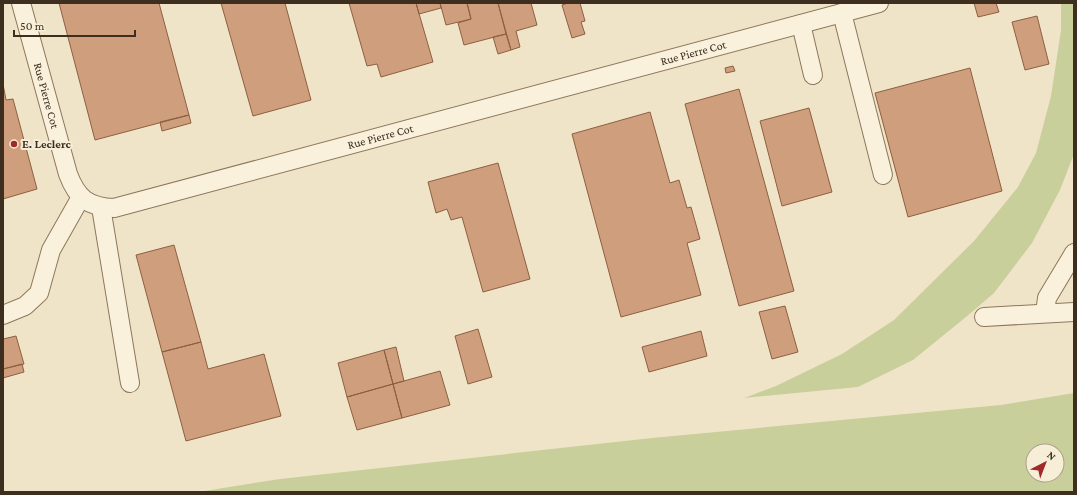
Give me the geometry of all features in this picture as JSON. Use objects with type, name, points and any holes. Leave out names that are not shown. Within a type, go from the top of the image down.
[{"type":"street","name":"Rue Pierre Cot","points":[[21,3],[68,174],[73,187],[81,197],[101,208],[114,208],[879,3]]},
{"type":"street","points":[[842,13],[883,175]]},
{"type":"street","points":[[801,24],[813,75]]},
{"type":"street","points":[[3,315],[26,306],[39,293],[51,250],[81,197]]},
{"type":"street","points":[[101,208],[130,384]]},
{"type":"street","points":[[1045,313],[1047,298],[1074,253]]},
{"type":"street","points":[[984,317],[1074,312]]},
{"type":"green space","points":[[1061,3],[1074,3],[1074,154],[1060,190],[1032,243],[994,293],[913,360],[858,387],[744,398],[776,386],[842,354],[894,320],[974,241],[1018,187],[1036,153],[1051,96],[1061,30]]},
{"type":"green space","points":[[1074,393],[1074,492],[198,492],[280,479],[652,438],[1001,405]]},
{"type":"building","points":[[59,3],[159,3],[189,115],[95,140]]},
{"type":"building","points":[[221,3],[285,3],[311,100],[253,116]]},
{"type":"building","points":[[349,3],[416,3],[433,62],[381,77],[377,64],[367,66]]},
{"type":"building","points":[[416,3],[440,3],[441,8],[419,14]]},
{"type":"building","points":[[440,3],[467,3],[471,19],[446,25]]},
{"type":"building","points":[[467,3],[498,3],[506,34],[464,45],[458,23],[471,19]]},
{"type":"building","points":[[498,3],[531,3],[537,25],[516,31],[520,47],[511,50]]},
{"type":"building","points":[[568,3],[580,3],[585,21],[581,22],[585,34],[572,38],[562,5]]},
{"type":"building","points":[[974,3],[996,3],[999,12],[978,17]]},
{"type":"building","points":[[1037,16],[1049,64],[1025,70],[1012,22]]},
{"type":"building","points":[[506,34],[511,50],[498,54],[493,37]]},
{"type":"building","points":[[733,66],[735,71],[726,73],[725,68]]},
{"type":"building","points":[[970,68],[1002,191],[908,217],[875,93]]},
{"type":"building","name":"E. Leclerc","points":[[3,84],[6,100],[13,99],[37,189],[3,199]]},
{"type":"building","points":[[739,89],[794,291],[739,306],[685,104]]},
{"type":"building","points":[[809,108],[832,192],[782,206],[760,121]]},
{"type":"building","points":[[650,112],[670,183],[679,180],[687,208],[691,207],[700,239],[687,243],[701,295],[621,317],[572,134]]},
{"type":"building","points":[[189,115],[191,123],[162,131],[160,122]]},
{"type":"building","points":[[498,163],[530,279],[483,292],[462,217],[451,220],[447,209],[436,213],[428,182]]},
{"type":"building","points":[[174,245],[201,342],[162,352],[136,255]]},
{"type":"building","points":[[785,306],[798,352],[772,359],[759,312]]},
{"type":"building","points":[[478,329],[492,377],[468,384],[455,336]]},
{"type":"building","points":[[701,331],[707,356],[649,372],[642,347]]},
{"type":"building","points":[[16,336],[24,364],[3,369],[3,339]]},
{"type":"building","points":[[201,342],[208,369],[264,354],[281,416],[186,441],[162,352]]},
{"type":"building","points":[[396,347],[404,381],[393,384],[384,350]]},
{"type":"building","points":[[384,350],[393,384],[347,397],[338,363]]},
{"type":"building","points":[[22,364],[24,372],[3,378],[3,369]]},
{"type":"building","points":[[440,371],[450,405],[402,418],[393,384]]},
{"type":"building","points":[[393,384],[402,418],[357,430],[347,397]]},
{"type":"place","name":"E. Leclerc","points":[[14,144]]}]
